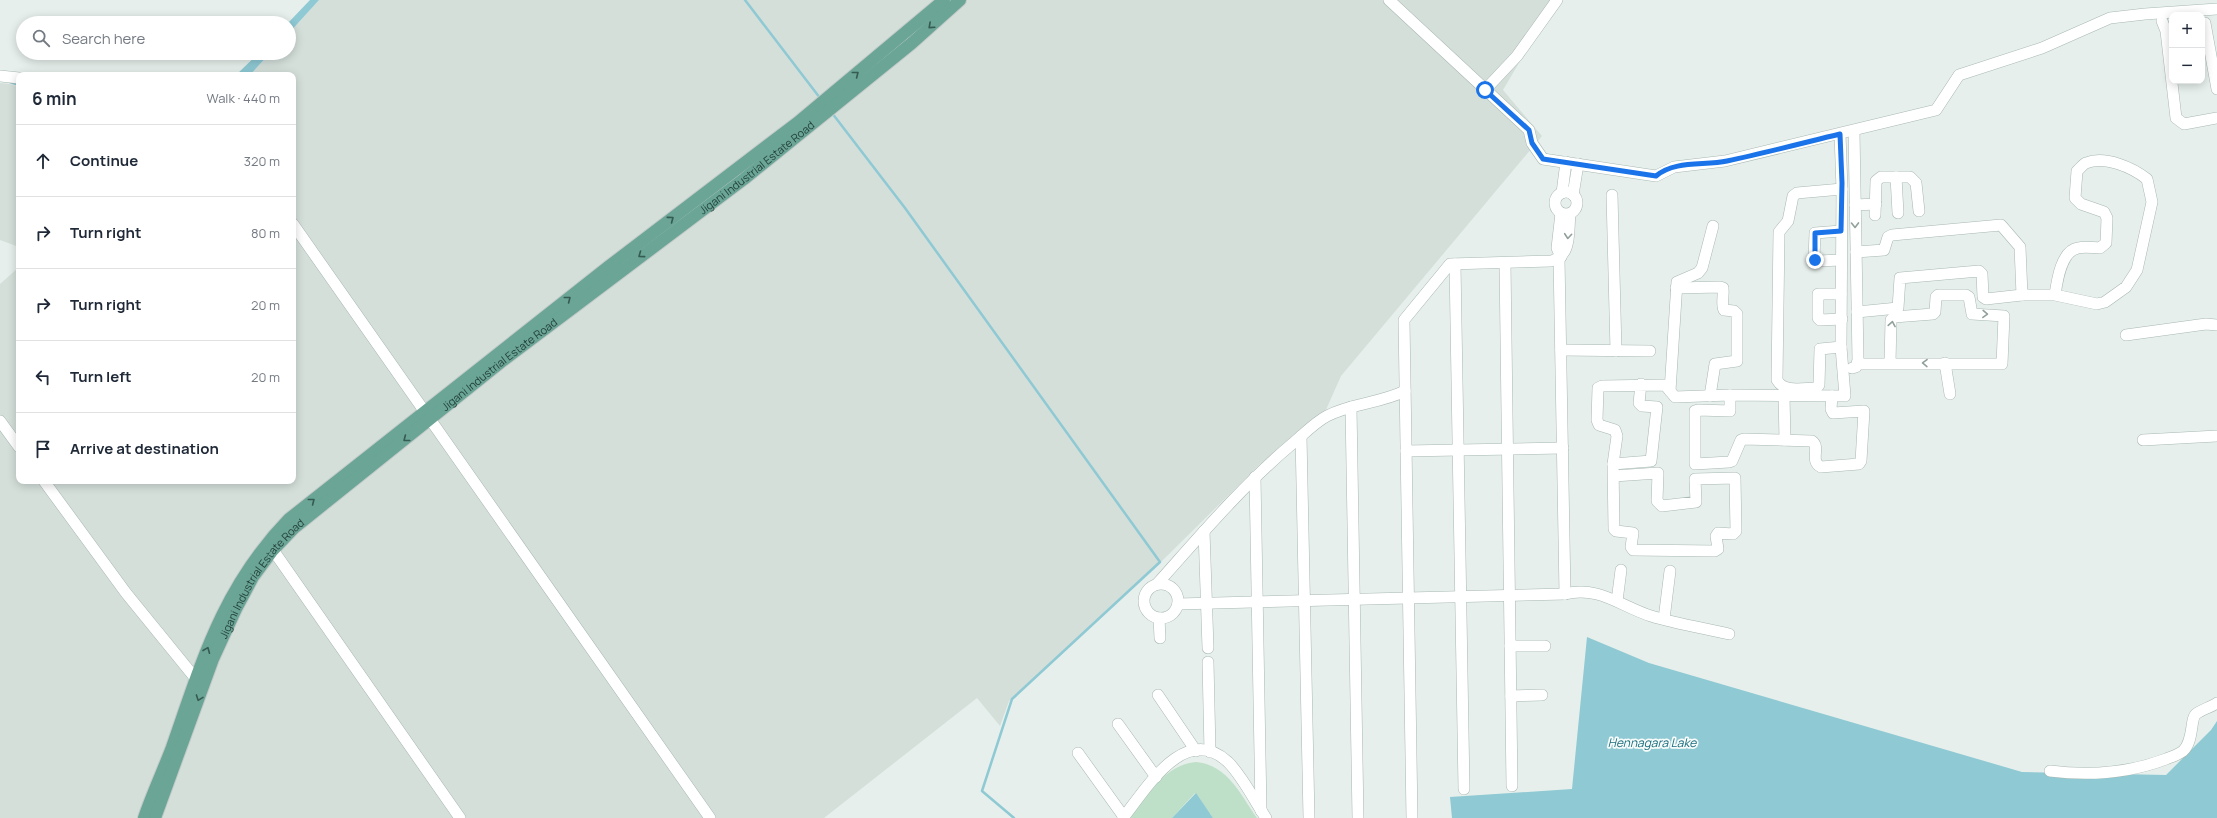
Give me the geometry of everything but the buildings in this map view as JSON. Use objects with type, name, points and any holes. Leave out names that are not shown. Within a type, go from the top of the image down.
[{"type":"main road","name":"Jigani Industrial Estate Road","points":[[144,818],[166,764],[196,679],[226,606],[248,567],[266,542],[288,519],[744,179],[944,0]]},
{"type":"main road","name":"Jigani Industrial Estate Road","points":[[826,105],[912,43],[960,0]]},
{"type":"main road","name":"Jigani Industrial Estate Road","points":[[155,818],[213,659],[250,584],[273,550],[294,528],[426,417]]},
{"type":"street","points":[[1389,0],[1529,130],[1532,143],[1543,159],[1656,176],[1674,167],[1725,162],[1936,110],[1959,75],[2042,48],[2110,18],[2217,9]]},
{"type":"street","points":[[1485,90],[1516,56],[1557,0]]},
{"type":"street","points":[[2162,21],[2166,31],[2176,118],[2184,124],[2217,118]]},
{"type":"street","points":[[2205,23],[2217,89]]},
{"type":"street","points":[[0,76],[16,78]]},
{"type":"street","points":[[1854,130],[1858,364]]},
{"type":"street","points":[[1695,479],[1735,478],[1736,532],[1733,534],[1718,533],[1716,536],[1718,550],[1715,552],[1633,550],[1631,547],[1633,533],[1616,532],[1614,529],[1613,464],[1617,436],[1615,430],[1599,424],[1598,388],[1602,386],[1641,384],[1665,385],[1675,397],[1730,395],[1845,396],[1844,367],[1841,346],[1842,186],[1840,134]]},
{"type":"street","points":[[1857,312],[1898,308],[1899,280],[1902,278],[1979,271],[1982,272],[1984,298],[2022,295],[2055,295],[2097,304],[2104,302],[2126,287],[2137,270],[2152,202],[2147,180],[2138,172],[2106,161],[2086,163],[2077,171],[2075,198],[2081,204],[2104,212],[2107,218],[2106,243],[2100,248],[2078,248],[2071,251],[2059,270],[2055,295]]},
{"type":"street","points":[[1566,162],[1568,194]]},
{"type":"street","points":[[1568,194],[1578,164]]},
{"type":"street","points":[[1896,177],[1898,214]]},
{"type":"street","points":[[1855,205],[1876,209],[1878,178],[1910,177],[1916,183],[1919,211]]},
{"type":"street","points":[[1841,346],[1820,349],[1819,385],[1816,388],[1785,388],[1780,385],[1778,380],[1779,232],[1788,221],[1793,196],[1797,193],[1842,186],[1854,182]]},
{"type":"street","points":[[1568,194],[1576,199],[1577,206],[1565,214],[1557,210],[1554,204],[1556,197],[1568,194]]},
{"type":"street","points":[[1612,195],[1616,351]]},
{"type":"street","points":[[1412,818],[1404,320],[1450,264],[1551,261],[1560,258],[1567,249],[1565,214]]},
{"type":"street","points":[[1856,252],[1884,250],[1888,238],[1892,235],[2001,225],[2020,247],[2022,295]]},
{"type":"street","points":[[1670,391],[1677,282],[1698,274],[1702,268],[1713,226]]},
{"type":"street","points":[[296,228],[426,417],[710,818]]},
{"type":"street","points":[[1841,231],[1815,233],[1814,259],[1818,261],[1841,260]]},
{"type":"street","points":[[1560,258],[1565,594]]},
{"type":"street","points":[[1505,262],[1512,786]]},
{"type":"street","points":[[1455,264],[1464,789]]},
{"type":"street","points":[[1841,272],[1856,270]]},
{"type":"street","points":[[1676,288],[1723,288],[1724,294],[1722,307],[1724,310],[1734,311],[1737,314],[1737,361],[1715,364],[1710,396]]},
{"type":"street","points":[[1841,294],[1818,294],[1818,318],[1820,320],[1842,319]]},
{"type":"street","points":[[1844,367],[1852,368],[1858,364],[1890,363],[2002,364],[2004,316],[1972,314],[1969,297],[1966,295],[1938,295],[1936,297],[1935,312],[1933,314],[1894,317],[1891,320],[1890,363]]},
{"type":"street","points":[[2126,335],[2206,324],[2217,325]]},
{"type":"street","points":[[1561,350],[1650,351]]},
{"type":"street","points":[[1945,363],[1950,394]]},
{"type":"street","points":[[1613,464],[1651,461],[1657,407],[1642,406],[1639,403],[1641,384]]},
{"type":"street","points":[[1157,584],[1165,584],[1173,589],[1177,596],[1178,604],[1170,616],[1159,618],[1151,616],[1144,604],[1146,592],[1157,584],[1255,477],[1301,436],[1326,417],[1351,407],[1384,400],[1405,391]]},
{"type":"street","points":[[1614,476],[1658,474],[1657,501],[1662,506],[1696,502],[1695,411],[1730,411],[1730,395]]},
{"type":"street","points":[[1784,396],[1785,440]]},
{"type":"street","points":[[1695,464],[1732,461],[1741,440],[1744,439],[1815,442],[1815,461],[1817,465],[1821,467],[1859,464],[1861,461],[1864,411],[1833,413],[1831,409],[1832,396]]},
{"type":"street","points":[[1351,407],[1358,818]]},
{"type":"street","points":[[0,421],[16,443]]},
{"type":"street","points":[[1301,436],[1310,818]]},
{"type":"street","points":[[2143,440],[2217,436]]},
{"type":"street","points":[[1406,451],[1562,448]]},
{"type":"street","points":[[1255,477],[1263,815]]},
{"type":"street","points":[[46,484],[126,593],[196,679]]},
{"type":"street","points":[[1204,531],[1208,648]]},
{"type":"street","points":[[273,550],[460,818]]},
{"type":"street","points":[[1617,601],[1621,570]]},
{"type":"street","points":[[1664,619],[1670,571]]},
{"type":"street","points":[[1178,604],[1509,596],[1592,592],[1651,616],[1729,634]]},
{"type":"street","points":[[1159,618],[1160,638]]},
{"type":"street","points":[[1510,646],[1544,646]]},
{"type":"street","points":[[1208,662],[1210,752]]},
{"type":"street","points":[[1158,695],[1196,751]]},
{"type":"street","points":[[1511,696],[1542,695]]},
{"type":"street","points":[[2050,771],[2070,773],[2110,772],[2147,766],[2175,755],[2182,751],[2192,736],[2193,718],[2196,714],[2217,703]]},
{"type":"street","points":[[1118,724],[1156,777]]},
{"type":"street","points":[[1078,753],[1123,817],[1156,777],[1175,757],[1196,751],[1210,752],[1222,758],[1232,767],[1263,815]]},
{"type":"shaded area","points":[[319,0],[1556,0],[1503,90],[1542,136],[1341,376],[1325,412],[1260,464],[1164,559],[1009,701],[1000,726],[977,698],[824,818],[0,818],[0,284],[16,270],[16,484],[296,484],[296,72],[253,72],[264,60],[296,60],[296,25]]},
{"type":"shaded area","points":[[0,83],[16,86],[16,246],[0,240]]},
{"type":"green space","points":[[1196,762],[1207,764],[1225,775],[1239,791],[1257,818],[1213,818],[1195,793],[1172,818],[1130,818],[1150,791],[1166,775],[1185,764]]},
{"type":"water","points":[[310,0],[319,0],[296,25],[296,16],[295,16]]},
{"type":"water","points":[[252,60],[264,60],[253,72],[239,72]]},
{"type":"water","name":"Hennagara Lake","points":[[1587,637],[1649,663],[2022,772],[2166,775],[2211,730],[2217,721],[2217,818],[1452,818],[1450,797],[1572,789]]},
{"type":"water","points":[[1196,793],[1213,818],[1172,818]]},
{"type":"waterway","points":[[745,0],[820,98]]},
{"type":"waterway","points":[[10,82],[16,84]]},
{"type":"waterway","points":[[832,113],[905,208],[1160,562],[1012,699],[982,791],[1014,818]]},
{"type":"route","points":[[1485,90],[1529,130],[1532,143],[1543,159],[1656,176],[1674,167],[1725,162],[1840,134],[1842,183],[1841,231],[1815,233],[1815,260]]}]
